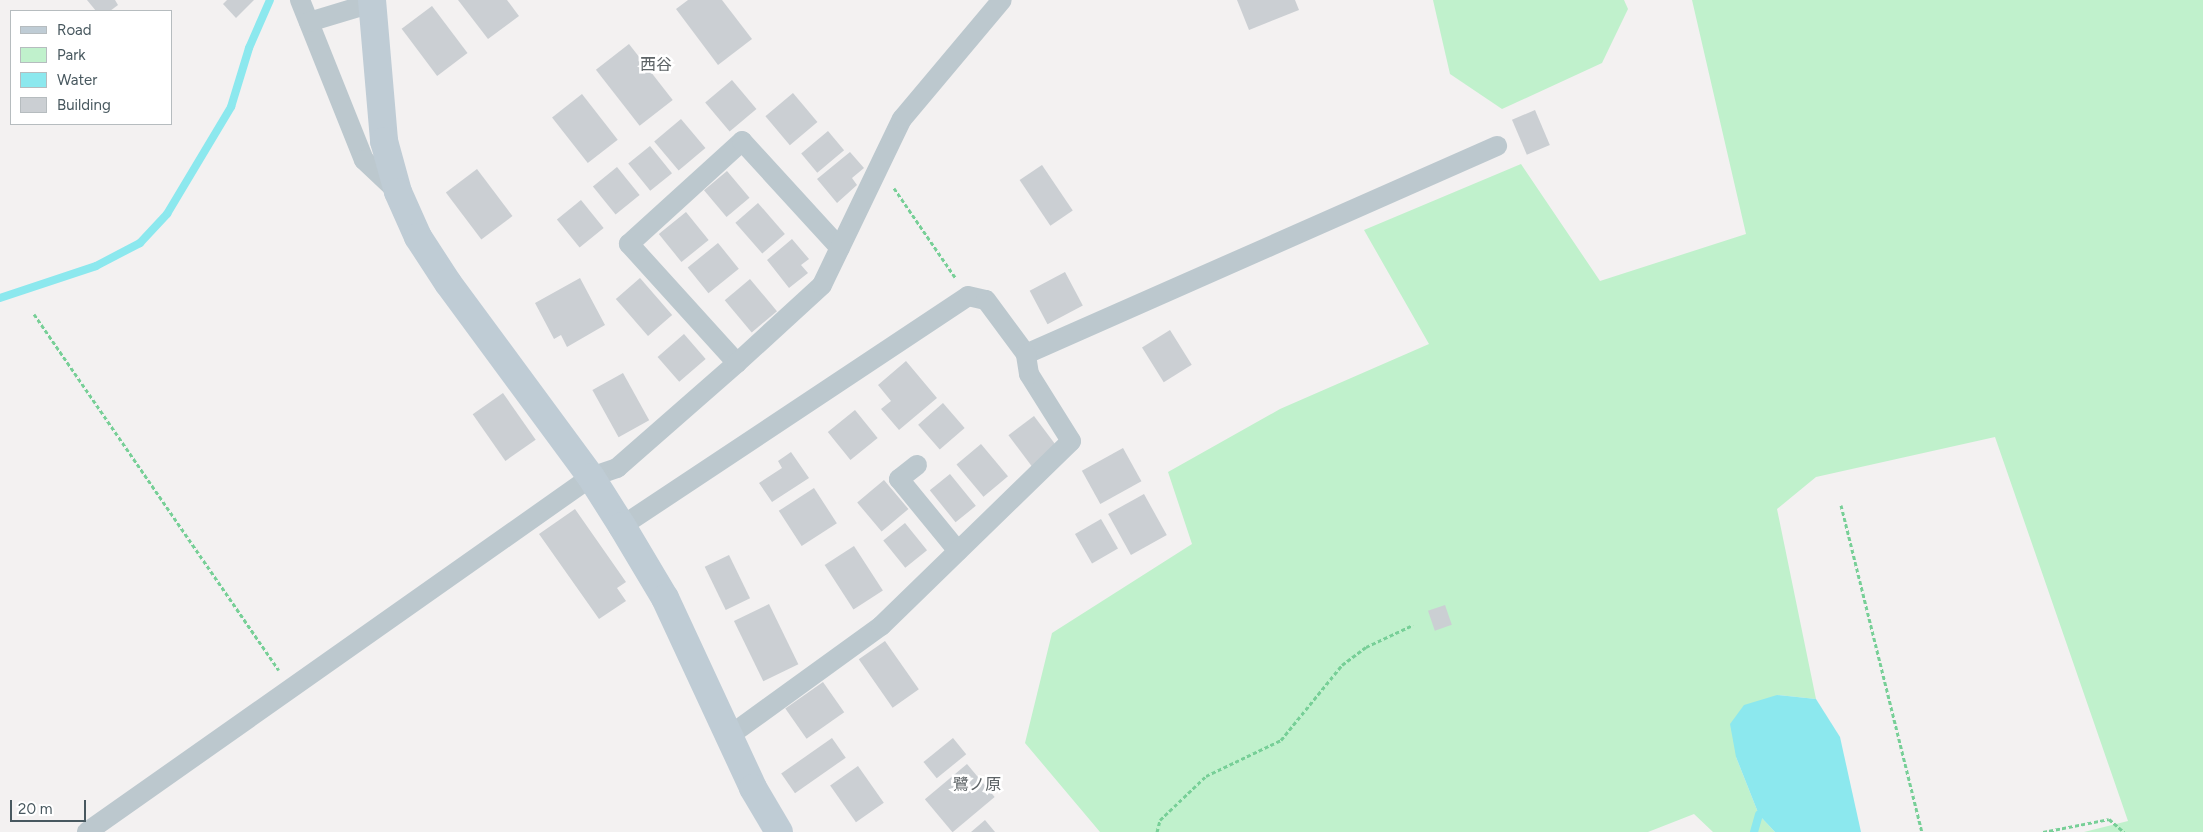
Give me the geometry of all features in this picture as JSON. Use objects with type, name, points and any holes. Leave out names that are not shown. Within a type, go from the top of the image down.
[{"type":"street","points":[[300,0],[364,160],[398,192]]},
{"type":"street","points":[[87,832],[591,478],[617,468],[737,364],[822,285],[902,119],[1002,0]]},
{"type":"street","points":[[309,22],[372,1],[384,141],[398,192],[418,237],[448,283],[591,478],[622,526],[665,598],[729,736],[779,832]]},
{"type":"street","points":[[737,364],[629,244],[742,141],[840,248]]},
{"type":"street","points":[[1026,354],[1498,146]]},
{"type":"street","points":[[622,526],[968,296],[986,300],[1026,354],[1029,374],[1071,441],[881,626],[729,736]]},
{"type":"street","points":[[917,465],[899,479],[958,551]]},
{"type":"path","points":[[880,166],[968,296]]},
{"type":"path","points":[[34,314],[291,688]]},
{"type":"path","points":[[1841,505],[1922,832]]},
{"type":"path","points":[[1157,832],[1160,820],[1206,776],[1281,740],[1342,665],[1366,647],[1412,625]]},
{"type":"path","points":[[2043,832],[2109,819],[2124,832]]},
{"type":"green space","points":[[1433,0],[1624,0],[1628,9],[1602,63],[1502,109],[1450,74]]},
{"type":"green space","points":[[1692,0],[2203,0],[2203,832],[2084,832],[2128,821],[1995,437],[1816,477],[1777,509],[1816,699],[1777,695],[1736,757],[1759,815],[1775,832],[1713,832],[1694,814],[1648,832],[1100,832],[1025,743],[1052,633],[1192,544],[1168,472],[1280,409],[1429,344],[1364,230],[1521,164],[1600,281],[1746,234]]},
{"type":"water","points":[[1777,695],[1816,699],[1840,737],[1861,832],[1775,832],[1759,815],[1736,757],[1730,724],[1744,705]]},
{"type":"building","points":[[87,0],[115,0],[118,5],[111,10],[95,10]]},
{"type":"building","points":[[227,0],[254,0],[236,18],[223,4]]},
{"type":"building","points":[[458,0],[507,0],[519,16],[488,39]]},
{"type":"building","points":[[688,0],[722,0],[752,39],[718,65],[676,9]]},
{"type":"building","points":[[1237,0],[1295,0],[1299,10],[1249,30]]},
{"type":"building","points":[[432,6],[468,53],[437,76],[402,29]]},
{"type":"building","points":[[629,44],[673,100],[640,126],[596,70]]},
{"type":"building","points":[[732,80],[756,109],[730,132],[705,102]]},
{"type":"building","points":[[793,93],[817,122],[790,145],[765,116]]},
{"type":"building","points":[[582,94],[618,140],[588,163],[552,117]]},
{"type":"building","points":[[1535,110],[1550,145],[1527,155],[1512,120]]},
{"type":"building","points":[[681,119],[705,148],[679,171],[654,141]]},
{"type":"building","points":[[828,131],[844,150],[817,173],[801,153]]},
{"type":"building","points":[[650,146],[672,173],[650,191],[628,164]]},
{"type":"building","points":[[850,152],[864,168],[852,178],[857,185],[837,203],[817,179]]},
{"type":"building","points":[[1042,165],[1073,211],[1050,226],[1020,180]]},
{"type":"building","points":[[617,167],[640,195],[616,214],[593,187]]},
{"type":"building","points":[[477,169],[513,216],[481,240],[446,192]]},
{"type":"building","points":[[727,171],[749,198],[727,217],[704,190]]},
{"type":"building","points":[[581,200],[604,228],[580,247],[557,220]]},
{"type":"building","points":[[758,203],[785,234],[762,254],[735,223]]},
{"type":"building","points":[[686,212],[709,240],[681,262],[659,234]]},
{"type":"building","points":[[792,239],[809,259],[801,265],[808,273],[789,288],[767,260]]},
{"type":"building","points":[[718,243],[739,269],[708,293],[688,268]]},
{"type":"building","points":[[1065,272],[1083,306],[1048,324],[1030,291]]},
{"type":"building","points":[[580,278],[605,325],[567,347],[561,335],[554,339],[535,303]]},
{"type":"building","points":[[640,278],[672,315],[648,336],[616,299]]},
{"type":"building","points":[[750,279],[777,311],[752,332],[725,300]]},
{"type":"building","points":[[1170,330],[1192,365],[1164,382],[1142,347]]},
{"type":"building","points":[[684,334],[706,359],[679,382],[658,357]]},
{"type":"building","points":[[906,361],[937,398],[899,430],[881,409],[891,401],[878,385]]},
{"type":"building","points":[[623,373],[649,420],[619,437],[592,390]]},
{"type":"building","points":[[503,393],[536,440],[505,461],[473,414]]},
{"type":"building","points":[[943,403],[965,428],[940,450],[918,425]]},
{"type":"building","points":[[855,410],[878,438],[850,460],[828,432]]},
{"type":"building","points":[[1034,416],[1057,447],[1032,466],[1008,435]]},
{"type":"building","points":[[981,444],[1008,476],[983,497],[956,465]]},
{"type":"building","points":[[1123,448],[1141,481],[1100,504],[1082,471]]},
{"type":"building","points":[[791,452],[809,478],[772,502],[759,483],[782,468],[778,461]]},
{"type":"building","points":[[950,474],[976,506],[956,522],[930,490]]},
{"type":"building","points":[[884,480],[908,509],[882,532],[857,502]]},
{"type":"building","points":[[814,488],[837,523],[802,546],[779,511]]},
{"type":"building","points":[[1144,494],[1167,535],[1131,555],[1108,514]]},
{"type":"building","points":[[575,509],[626,582],[617,588],[626,601],[599,619],[539,534]]},
{"type":"building","points":[[1101,519],[1118,548],[1092,563],[1075,534]]},
{"type":"building","points":[[905,523],[927,550],[905,568],[883,541]]},
{"type":"building","points":[[854,546],[883,590],[854,610],[825,565]]},
{"type":"building","points":[[729,555],[750,598],[726,610],[705,567]]},
{"type":"building","points":[[769,604],[798,664],[763,681],[734,621]]},
{"type":"building","points":[[1445,605],[1452,625],[1435,631],[1428,611]]},
{"type":"building","points":[[885,641],[919,689],[893,708],[859,659]]},
{"type":"building","points":[[823,682],[844,712],[807,739],[785,708]]},
{"type":"building","points":[[832,738],[846,758],[795,793],[781,774]]},
{"type":"building","points":[[953,738],[966,754],[937,778],[923,762]]},
{"type":"building","points":[[967,764],[995,797],[953,832],[925,799]]},
{"type":"building","points":[[858,766],[884,803],[856,822],[830,786]]},
{"type":"building","points":[[985,820],[995,832],[971,832]]},
{"type":"waterway","points":[[0,298],[96,266],[140,243],[167,214],[231,107],[249,48],[270,0]]},
{"type":"waterway","points":[[1754,832],[1759,815]]},
{"type":"district","name":"西谷","points":[[656,65]]},
{"type":"district","name":"鷺ノ原","points":[[977,785]]}]
